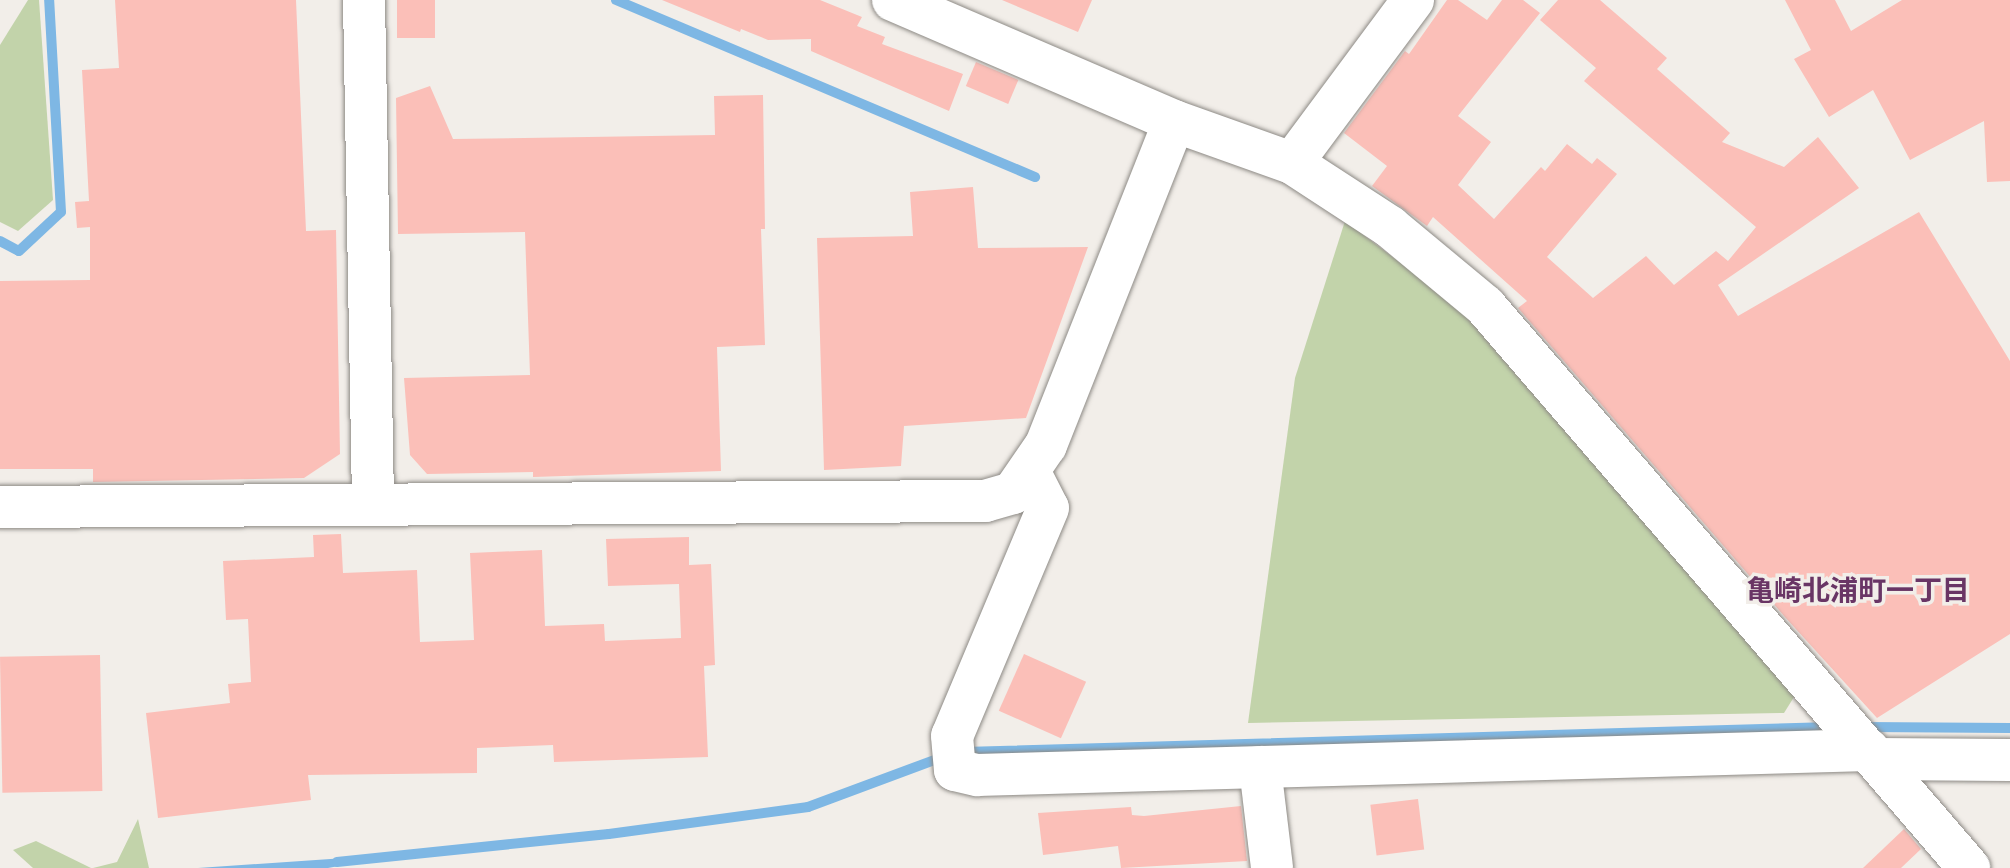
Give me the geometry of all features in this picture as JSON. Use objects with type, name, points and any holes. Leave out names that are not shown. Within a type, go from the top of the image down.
[{"type":"street","points":[[364,0],[373,503]]},
{"type":"street","points":[[893,0],[1174,121],[1292,163],[1390,227],[1485,306],[1969,868]]},
{"type":"street","points":[[1292,163],[1413,0]]},
{"type":"street","points":[[0,507],[985,501],[1013,493],[1030,473],[1046,445],[1174,121]]},
{"type":"street","points":[[1030,473],[1048,508],[954,753],[977,775],[1870,752],[2010,760]]},
{"type":"street","points":[[1260,767],[1272,868]]},
{"type":"green space","points":[[28,0],[39,0],[53,200],[18,231],[0,222],[0,45]]},
{"type":"green space","points":[[1345,221],[1456,305],[1794,697],[1784,713],[1248,723],[1295,378]]},
{"type":"green space","points":[[138,819],[149,868],[93,868],[117,862]]},
{"type":"green space","points":[[36,841],[91,868],[33,868],[13,850]]},
{"type":"water","points":[[345,858],[350,864],[328,868],[198,868]]},
{"type":"building","points":[[115,0],[296,0],[306,231],[336,230],[340,454],[304,478],[93,482],[93,469],[0,469],[0,281],[90,280],[90,227],[77,228],[75,202],[89,201],[82,70],[119,68]]},
{"type":"building","points":[[397,0],[435,0],[435,38],[397,38]]},
{"type":"building","points":[[662,0],[820,0],[862,17],[857,26],[885,37],[882,44],[963,74],[949,111],[811,51],[811,39],[768,40],[741,29],[740,32]]},
{"type":"building","points":[[1002,0],[1092,0],[1078,32]]},
{"type":"building","points":[[1447,0],[1458,0],[1487,20],[1502,0],[1523,0],[1540,13],[1458,116],[1491,142],[1458,185],[1494,219],[1541,167],[1545,171],[1567,144],[1592,164],[1597,158],[1617,174],[1547,257],[1593,298],[1646,256],[1674,285],[1716,251],[1728,261],[1756,227],[1584,81],[1596,68],[1540,20],[1558,0],[1600,0],[1667,58],[1657,69],[1730,133],[1722,142],[1784,167],[1818,137],[1859,188],[1718,285],[1738,316],[1919,212],[2010,361],[2010,634],[1877,718],[1784,616],[1518,308],[1527,301],[1433,217],[1427,226],[1372,186],[1387,166],[1344,133],[1405,51],[1409,54]]},
{"type":"building","points":[[1785,0],[1835,0],[1851,31],[1902,0],[2010,0],[2010,181],[1987,182],[1984,121],[1910,160],[1873,90],[1829,117],[1794,59],[1811,50]]},
{"type":"building","points":[[976,62],[1018,80],[1008,104],[966,86]]},
{"type":"building","points":[[430,86],[453,139],[715,135],[714,96],[763,95],[765,229],[761,229],[765,345],[717,347],[721,471],[533,477],[533,472],[427,474],[410,455],[404,378],[530,375],[525,232],[398,234],[396,98]]},
{"type":"building","points":[[973,187],[978,248],[1088,247],[1026,418],[904,426],[901,466],[824,470],[817,238],[913,236],[910,192]]},
{"type":"building","points":[[341,534],[343,573],[417,570],[420,642],[474,640],[470,553],[542,550],[545,626],[604,624],[605,641],[681,638],[679,584],[608,586],[606,539],[689,537],[689,565],[711,564],[715,665],[704,666],[708,757],[554,762],[553,745],[477,748],[477,773],[308,775],[311,800],[158,818],[146,713],[230,703],[228,684],[251,682],[248,619],[226,620],[223,561],[314,557],[313,535]]},
{"type":"building","points":[[1024,654],[1086,682],[1061,738],[999,711]]},
{"type":"building","points":[[100,655],[102,791],[2,793],[0,657]]},
{"type":"building","points":[[1418,799],[1424,850],[1377,855],[1370,805]]},
{"type":"building","points":[[1241,806],[1247,861],[1121,868],[1118,846],[1043,855],[1038,813],[1131,807],[1132,815],[1144,816]]},
{"type":"building","points":[[1904,829],[1921,849],[1901,868],[1863,868]]},
{"type":"waterway","points":[[0,241],[19,251],[61,212],[49,0]]},
{"type":"waterway","points":[[616,0],[1035,177]]},
{"type":"waterway","points":[[964,752],[1832,727]]},
{"type":"waterway","points":[[1864,727],[2010,728]]},
{"type":"waterway","points":[[337,862],[609,834],[808,807],[945,756]]},
{"type":"district","name":"亀崎北浦町一丁目","points":[[1858,591]]}]
